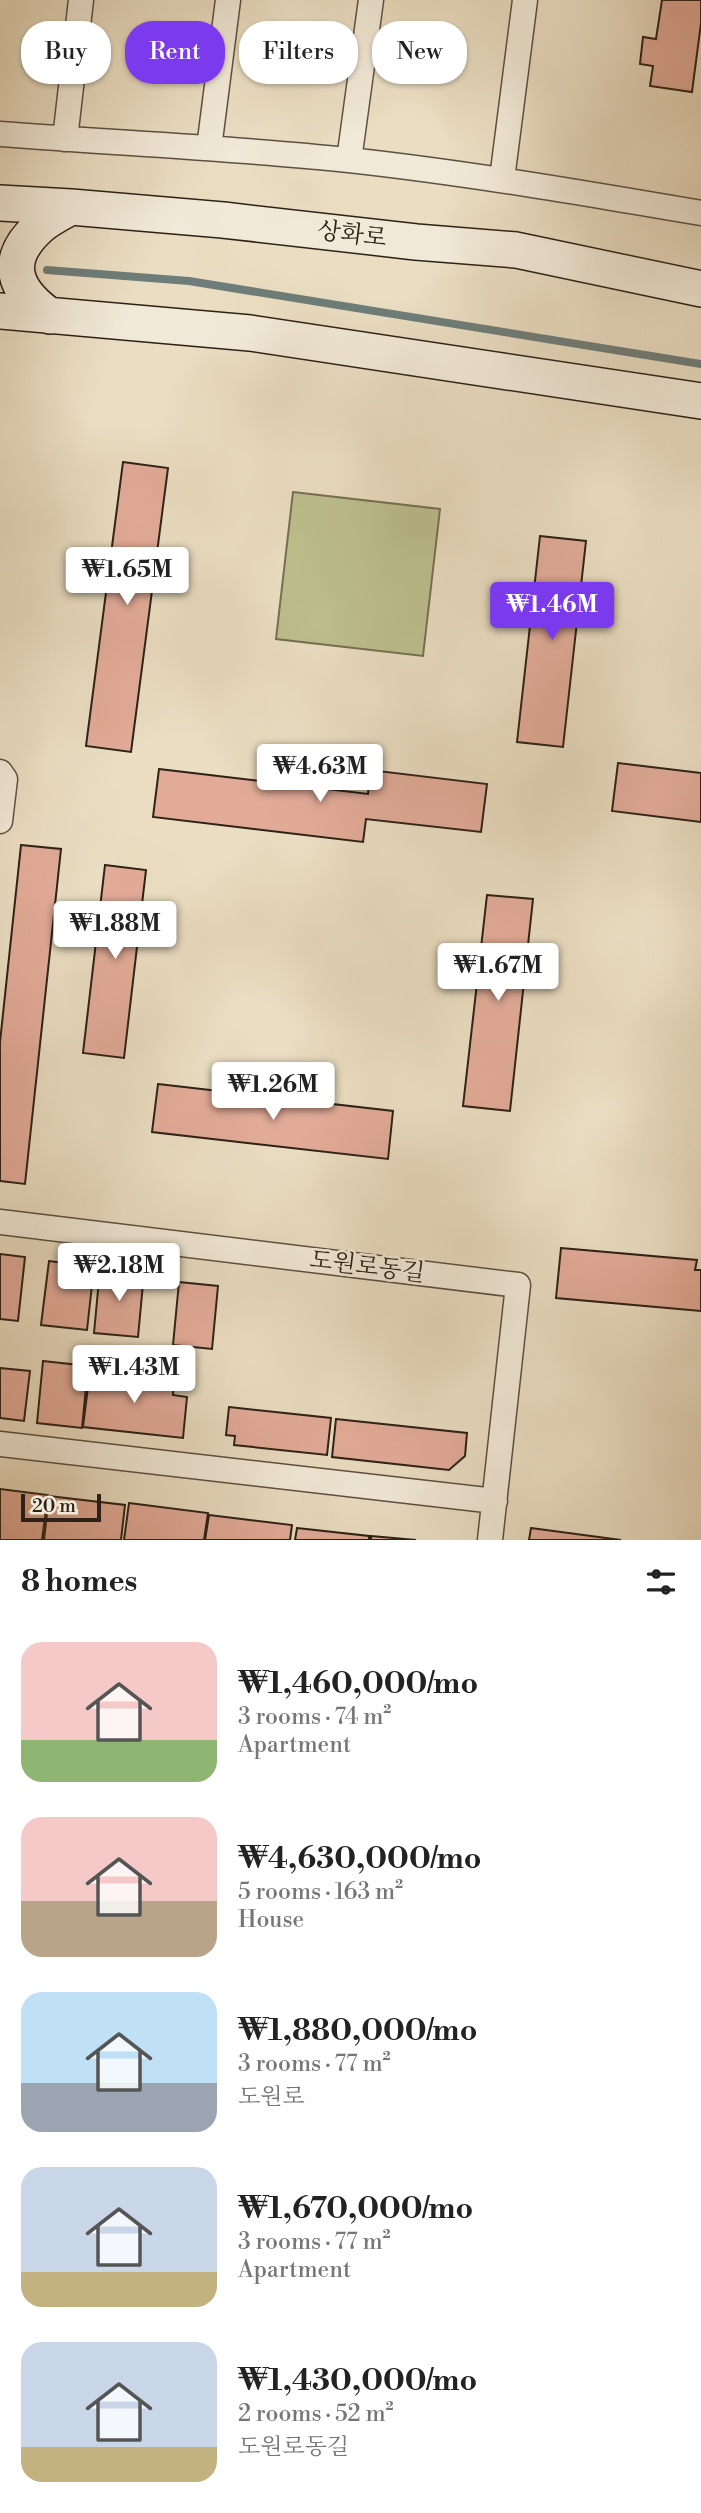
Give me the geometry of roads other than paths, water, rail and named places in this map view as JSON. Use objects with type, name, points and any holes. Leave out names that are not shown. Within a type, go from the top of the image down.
[{"type":"main road","name":"상화로","points":[[0,203],[71,206],[516,250],[701,289]]},
{"type":"main road","points":[[50,316],[30,302],[17,282],[19,252],[41,225],[71,206]]},
{"type":"main road","points":[[0,311],[250,333],[701,401]]},
{"type":"street","points":[[65,139],[81,0]]},
{"type":"street","points":[[209,148],[228,0]]},
{"type":"street","points":[[349,160],[371,0]]},
{"type":"street","points":[[502,179],[525,0]]},
{"type":"street","points":[[0,134],[349,160],[502,179],[701,213]]},
{"type":"street","points":[[0,772],[5,779],[0,821]]},
{"type":"street","name":"도원로동길","points":[[0,1222],[518,1285],[490,1540]]},
{"type":"street","points":[[0,1444],[495,1501]]},
{"type":"waterway","points":[[47,270],[189,281],[701,364]]}]
